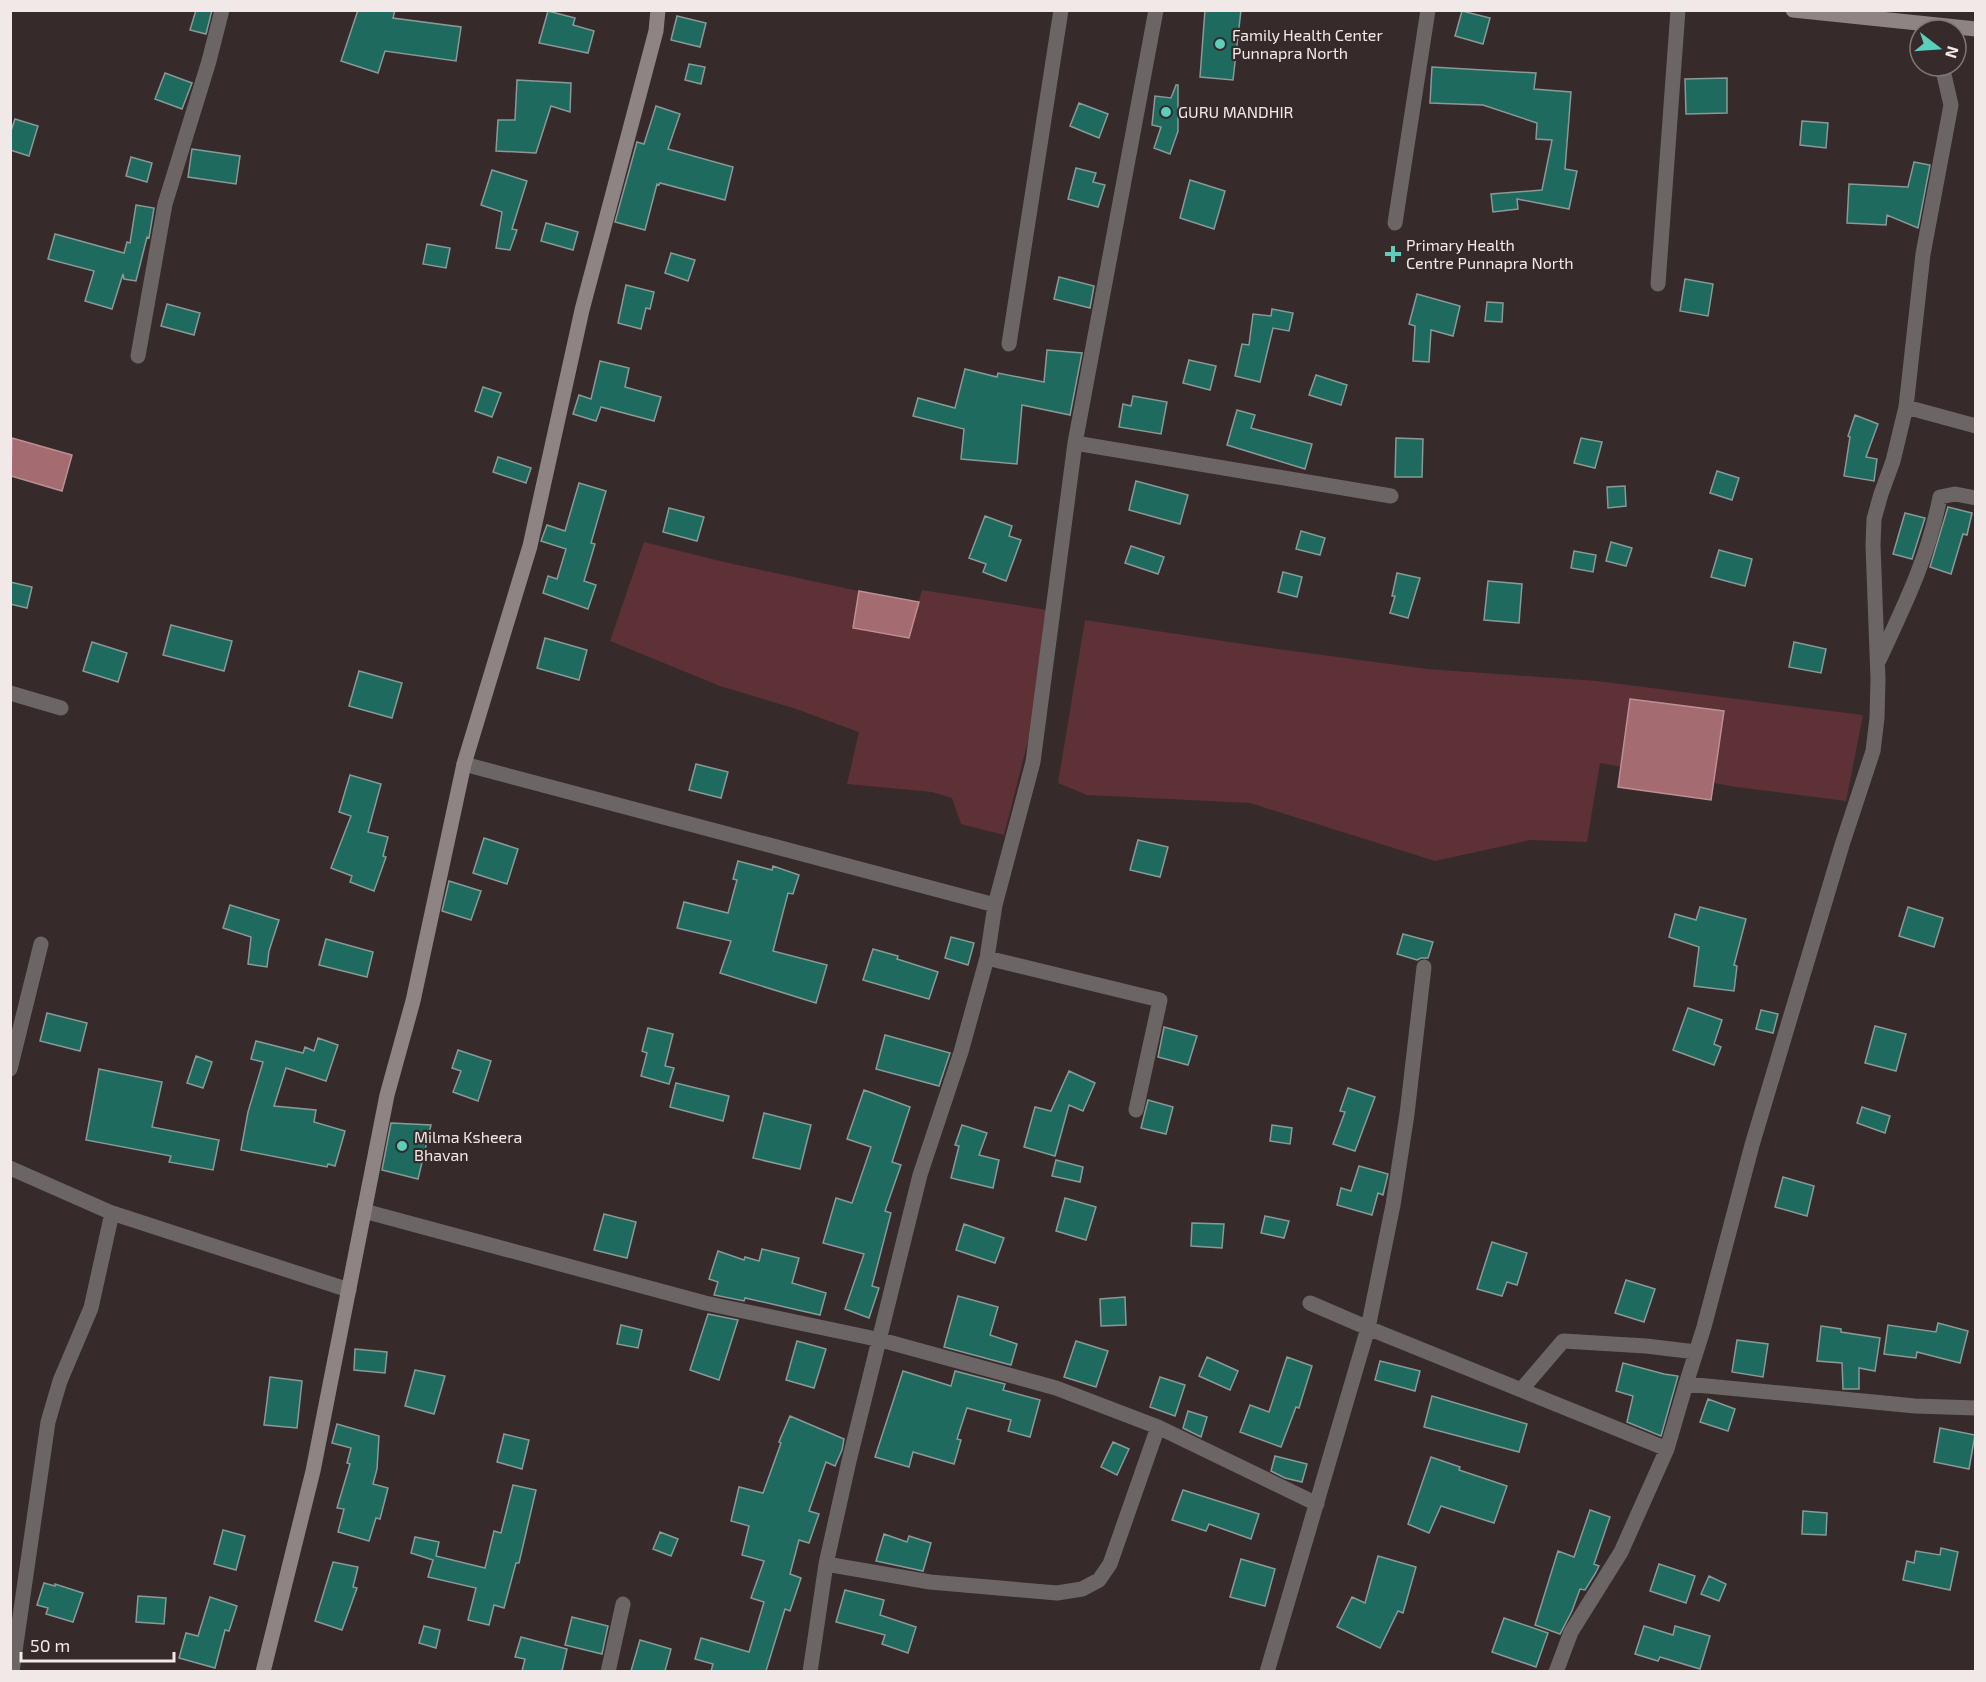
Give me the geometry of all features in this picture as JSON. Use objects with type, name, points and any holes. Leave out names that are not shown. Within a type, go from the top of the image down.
[{"type":"street","points":[[138,356],[165,204],[209,61],[222,10]]},
{"type":"street","points":[[262,1671],[313,1471],[387,1095],[413,1001],[464,764],[530,546],[582,310],[656,31],[658,10]]},
{"type":"street","points":[[1009,344],[1061,10]]},
{"type":"street","points":[[810,1671],[826,1564],[849,1461],[881,1340],[920,1175],[961,1052],[987,958],[995,905],[1033,762],[1075,443],[1156,10]]},
{"type":"street","points":[[1395,223],[1428,10]]},
{"type":"street","points":[[1658,284],[1678,10]]},
{"type":"street","points":[[1793,10],[1908,25]]},
{"type":"street","points":[[1556,1671],[1571,1632],[1621,1552],[1667,1449],[1704,1327],[1752,1144],[1842,845],[1873,751],[1878,718],[1874,519],[1893,461],[1906,407],[1923,254],[1952,105],[1945,78]]},
{"type":"street","points":[[1906,407],[1976,426]]},
{"type":"street","points":[[1075,443],[1391,496]]},
{"type":"street","points":[[1878,663],[1920,571],[1933,532],[1940,497],[1955,494],[1976,498]]},
{"type":"street","points":[[10,693],[61,708]]},
{"type":"street","points":[[464,764],[995,905]]},
{"type":"street","points":[[10,1069],[41,944]]},
{"type":"street","points":[[987,958],[1160,1000],[1136,1110]]},
{"type":"street","points":[[1267,1671],[1368,1328],[1395,1193],[1407,1114],[1424,967]]},
{"type":"street","points":[[10,1168],[112,1212],[349,1290]]},
{"type":"street","points":[[364,1211],[705,1303],[881,1340],[1056,1388],[1158,1427],[1317,1504]]},
{"type":"street","points":[[12,1671],[48,1422],[60,1381],[91,1308],[112,1212]]},
{"type":"street","points":[[1310,1302],[1368,1328],[1667,1449]]},
{"type":"street","points":[[1521,1390],[1563,1341],[1646,1346],[1696,1352]]},
{"type":"street","points":[[1686,1384],[1915,1406],[1976,1408]]},
{"type":"street","points":[[826,1564],[930,1582],[1056,1593],[1082,1589],[1099,1580],[1110,1564],[1158,1427]]},
{"type":"street","points":[[608,1671],[623,1604]]},
{"type":"shaded area","points":[[12,438],[72,455],[62,491],[11,476]]},
{"type":"shaded area","points":[[644,542],[859,591],[853,627],[908,638],[922,590],[1047,610],[1029,737],[1004,835],[961,824],[952,798],[932,792],[847,784],[859,732],[793,708],[720,686],[610,641]]},
{"type":"shaded area","points":[[859,591],[919,602],[909,638],[853,628]]},
{"type":"shaded area","points":[[1085,620],[1427,669],[1597,681],[1863,715],[1846,801],[1736,787],[1600,763],[1587,842],[1530,840],[1435,861],[1250,803],[1087,795],[1058,783]]},
{"type":"shaded area","points":[[1630,699],[1724,711],[1711,800],[1618,787]]},
{"type":"building","points":[[196,10],[212,10],[206,34],[190,30]]},
{"type":"building","points":[[358,10],[395,10],[393,18],[461,27],[456,61],[385,51],[378,73],[341,61]]},
{"type":"building","name":"Family Health Center Punnapra North","points":[[1205,10],[1241,10],[1233,80],[1200,77]]},
{"type":"building","points":[[548,11],[575,18],[573,25],[594,31],[588,53],[539,43]]},
{"type":"building","points":[[1462,11],[1490,18],[1483,44],[1455,36]]},
{"type":"building","points":[[677,16],[706,23],[700,47],[671,40]]},
{"type":"building","points":[[689,64],[705,67],[701,84],[685,80]]},
{"type":"building","points":[[1432,67],[1536,73],[1534,89],[1571,92],[1565,169],[1577,171],[1569,209],[1517,199],[1518,209],[1493,212],[1491,194],[1542,190],[1552,140],[1536,139],[1537,123],[1483,105],[1430,103]]},
{"type":"building","points":[[165,73],[192,83],[182,109],[155,99]]},
{"type":"building","points":[[1727,78],[1727,113],[1686,114],[1685,79]]},
{"type":"building","points":[[517,80],[571,83],[570,112],[551,106],[536,153],[496,151],[498,120],[515,120]]},
{"type":"building","name":"GURU MANDHIR","points":[[1178,85],[1178,131],[1170,154],[1154,148],[1161,127],[1152,125],[1155,96],[1171,98]]},
{"type":"building","points":[[1079,103],[1108,114],[1099,138],[1070,126]]},
{"type":"building","points":[[656,106],[680,114],[668,149],[733,167],[725,200],[657,184],[645,230],[615,222],[637,142],[644,144]]},
{"type":"building","points":[[15,119],[38,126],[29,156],[10,150],[10,134]]},
{"type":"building","points":[[1802,121],[1828,123],[1826,148],[1800,145]]},
{"type":"building","points":[[192,149],[240,156],[236,184],[188,177]]},
{"type":"building","points":[[131,157],[152,163],[147,182],[126,176]]},
{"type":"building","points":[[1914,162],[1930,165],[1918,228],[1887,215],[1886,225],[1847,223],[1849,184],[1908,187]]},
{"type":"building","points":[[1076,168],[1096,173],[1093,182],[1105,185],[1098,207],[1068,199]]},
{"type":"building","points":[[492,170],[527,181],[512,229],[517,230],[510,250],[496,248],[502,212],[481,205]]},
{"type":"building","points":[[1190,180],[1225,191],[1214,229],[1180,218]]},
{"type":"building","points":[[136,205],[154,208],[149,238],[147,237],[136,281],[124,279],[123,274],[112,309],[85,301],[94,271],[48,259],[55,234],[124,253],[127,242],[130,243]]},
{"type":"building","points":[[546,223],[578,232],[573,250],[541,241]]},
{"type":"building","points":[[427,244],[450,248],[446,268],[423,264]]},
{"type":"building","points":[[671,253],[695,260],[688,281],[665,273]]},
{"type":"building","points":[[1059,277],[1094,286],[1090,308],[1054,299]]},
{"type":"building","points":[[1685,279],[1713,284],[1708,316],[1680,311]]},
{"type":"building","points":[[626,285],[654,292],[650,309],[646,308],[641,329],[618,323]]},
{"type":"building","points":[[1417,294],[1460,306],[1453,336],[1431,330],[1429,362],[1413,361],[1415,326],[1409,324]]},
{"type":"building","points":[[1487,302],[1503,303],[1502,322],[1485,321]]},
{"type":"building","points":[[167,304],[200,313],[194,335],[161,326]]},
{"type":"building","points":[[1272,309],[1293,313],[1289,331],[1273,328],[1260,382],[1235,376],[1242,344],[1249,345],[1253,314],[1271,316]]},
{"type":"building","points":[[1047,350],[1082,353],[1070,415],[1022,405],[1017,464],[961,459],[964,429],[913,416],[918,398],[955,408],[965,369],[997,377],[998,373],[1044,382]]},
{"type":"building","points":[[1189,360],[1216,366],[1210,390],[1183,383]]},
{"type":"building","points":[[600,361],[629,368],[625,387],[661,397],[654,421],[601,407],[596,421],[573,414],[579,395],[591,399]]},
{"type":"building","points":[[1316,375],[1347,385],[1341,405],[1309,395]]},
{"type":"building","points":[[483,387],[501,393],[492,417],[475,411]]},
{"type":"building","points":[[1133,396],[1167,402],[1161,434],[1119,427],[1123,404],[1131,406]]},
{"type":"building","points":[[1237,410],[1255,415],[1251,428],[1312,444],[1305,469],[1227,445]]},
{"type":"building","points":[[1855,415],[1878,424],[1866,457],[1877,459],[1874,481],[1844,476],[1850,437],[1848,436]]},
{"type":"building","points":[[1396,438],[1423,439],[1422,477],[1395,477]]},
{"type":"building","points":[[1581,438],[1602,442],[1595,468],[1574,463]]},
{"type":"building","points":[[498,457],[531,468],[526,483],[493,472]]},
{"type":"building","points":[[1717,471],[1739,478],[1732,500],[1710,493]]},
{"type":"building","points":[[1136,481],[1188,495],[1180,524],[1129,510]]},
{"type":"building","points":[[579,483],[606,491],[591,543],[595,544],[584,581],[596,585],[588,609],[543,593],[548,576],[557,579],[566,549],[541,541],[547,525],[565,531]]},
{"type":"building","points":[[1625,486],[1626,506],[1608,508],[1607,487]]},
{"type":"building","points":[[1948,507],[1972,513],[1967,535],[1963,534],[1951,574],[1930,567]]},
{"type":"building","points":[[669,508],[704,517],[697,541],[663,532]]},
{"type":"building","points":[[1905,513],[1925,518],[1912,559],[1893,554]]},
{"type":"building","points":[[985,516],[1012,526],[1009,536],[1021,540],[1006,581],[983,572],[986,564],[969,558]]},
{"type":"building","points":[[1301,531],[1325,538],[1320,555],[1296,549]]},
{"type":"building","points":[[1611,542],[1632,548],[1626,566],[1606,561]]},
{"type":"building","points":[[1131,546],[1164,557],[1158,574],[1125,563]]},
{"type":"building","points":[[1719,550],[1752,559],[1745,586],[1711,577]]},
{"type":"building","points":[[1574,551],[1596,555],[1593,572],[1571,568]]},
{"type":"building","points":[[1283,572],[1302,577],[1297,597],[1278,592]]},
{"type":"building","points":[[1397,573],[1420,578],[1408,618],[1390,613],[1395,596],[1392,596]]},
{"type":"building","points":[[1488,581],[1522,584],[1519,623],[1484,620]]},
{"type":"building","points":[[10,582],[32,587],[27,608],[10,604]]},
{"type":"building","points":[[171,625],[232,641],[224,671],[163,655]]},
{"type":"building","points":[[545,638],[587,650],[579,680],[537,668]]},
{"type":"building","points":[[92,642],[127,653],[118,682],[83,671]]},
{"type":"building","points":[[1794,642],[1826,649],[1821,673],[1789,667]]},
{"type":"building","points":[[359,671],[402,683],[392,718],[349,706]]},
{"type":"building","points":[[696,764],[728,772],[721,798],[689,790]]},
{"type":"building","points":[[350,775],[381,784],[368,832],[388,837],[383,856],[386,857],[374,891],[350,882],[352,876],[331,868],[351,816],[339,812]]},
{"type":"building","points":[[484,838],[518,849],[507,884],[473,873]]},
{"type":"building","points":[[1138,840],[1168,847],[1160,877],[1130,870]]},
{"type":"building","points":[[738,861],[772,870],[773,866],[799,875],[793,894],[788,893],[773,951],[827,965],[816,1003],[720,973],[731,941],[677,928],[684,902],[728,913],[737,880],[733,879]]},
{"type":"building","points":[[449,881],[481,891],[471,920],[442,911]]},
{"type":"building","points":[[230,905],[279,920],[269,951],[267,967],[248,964],[251,937],[223,928]]},
{"type":"building","points":[[1700,907],[1746,919],[1734,965],[1737,966],[1734,991],[1694,986],[1699,947],[1669,937],[1675,914],[1696,920]]},
{"type":"building","points":[[1908,907],[1943,918],[1934,947],[1899,936]]},
{"type":"building","points":[[1403,934],[1433,942],[1428,958],[1417,960],[1397,954]]},
{"type":"building","points":[[951,937],[974,943],[968,965],[945,958]]},
{"type":"building","points":[[326,939],[373,952],[367,977],[319,965]]},
{"type":"building","points":[[873,949],[938,972],[929,999],[863,980]]},
{"type":"building","points":[[1688,1008],[1722,1020],[1714,1044],[1721,1047],[1714,1065],[1673,1050]]},
{"type":"building","points":[[1761,1010],[1778,1014],[1773,1033],[1756,1029]]},
{"type":"building","points":[[47,1013],[87,1023],[80,1051],[40,1041]]},
{"type":"building","points":[[1875,1026],[1906,1034],[1896,1071],[1865,1063]]},
{"type":"building","points":[[1164,1027],[1197,1036],[1188,1065],[1158,1057]]},
{"type":"building","points":[[648,1028],[673,1034],[665,1066],[674,1068],[669,1084],[641,1076],[647,1053],[642,1051]]},
{"type":"building","points":[[885,1035],[950,1053],[939,1086],[876,1069]]},
{"type":"building","points":[[318,1038],[338,1045],[326,1081],[286,1068],[274,1106],[316,1110],[314,1122],[345,1131],[335,1166],[328,1164],[327,1167],[241,1150],[248,1112],[263,1062],[251,1059],[256,1041],[303,1053],[305,1047],[314,1051]]},
{"type":"building","points":[[458,1050],[491,1061],[478,1101],[453,1092],[461,1071],[452,1068]]},
{"type":"building","points":[[196,1056],[212,1062],[203,1088],[187,1083]]},
{"type":"building","points":[[99,1069],[162,1082],[152,1127],[219,1140],[213,1170],[169,1162],[171,1156],[86,1140]]},
{"type":"building","points":[[1069,1071],[1095,1083],[1083,1111],[1069,1105],[1055,1156],[1024,1147],[1035,1107],[1051,1111]]},
{"type":"building","points":[[676,1083],[729,1096],[723,1121],[670,1107]]},
{"type":"building","points":[[1348,1088],[1375,1097],[1355,1151],[1333,1144],[1345,1112],[1340,1111]]},
{"type":"building","points":[[864,1090],[910,1107],[892,1162],[901,1165],[885,1211],[891,1213],[872,1286],[879,1288],[869,1318],[845,1309],[864,1254],[823,1243],[836,1198],[852,1203],[871,1147],[847,1139]]},
{"type":"building","points":[[1148,1100],[1173,1107],[1166,1134],[1141,1128]]},
{"type":"building","points":[[1862,1107],[1890,1116],[1885,1133],[1857,1123]]},
{"type":"building","points":[[764,1113],[811,1125],[800,1169],[753,1158]]},
{"type":"building","name":"Milma Ksheera Bhavan","points":[[391,1123],[431,1125],[418,1179],[382,1170]]},
{"type":"building","points":[[962,1125],[987,1133],[979,1155],[999,1160],[993,1188],[951,1178],[959,1146],[955,1145]]},
{"type":"building","points":[[1272,1125],[1292,1128],[1290,1144],[1270,1141]]},
{"type":"building","points":[[1056,1160],[1083,1167],[1080,1182],[1052,1176]]},
{"type":"building","points":[[1359,1166],[1388,1174],[1383,1195],[1378,1193],[1372,1215],[1337,1205],[1341,1188],[1351,1191]]},
{"type":"building","points":[[1783,1177],[1814,1186],[1807,1216],[1775,1207]]},
{"type":"building","points":[[1065,1198],[1096,1207],[1086,1240],[1056,1231]]},
{"type":"building","points":[[604,1214],[636,1222],[627,1258],[594,1250]]},
{"type":"building","points":[[1265,1216],[1289,1221],[1284,1238],[1261,1233]]},
{"type":"building","points":[[1192,1223],[1224,1224],[1222,1248],[1191,1246]]},
{"type":"building","points":[[964,1224],[1004,1238],[995,1263],[956,1250]]},
{"type":"building","points":[[1492,1242],[1527,1253],[1517,1285],[1507,1282],[1502,1296],[1477,1289]]},
{"type":"building","points":[[762,1249],[799,1258],[792,1283],[826,1293],[820,1315],[745,1298],[744,1301],[714,1295],[718,1282],[709,1279],[718,1251],[744,1260],[745,1257],[759,1261]]},
{"type":"building","points":[[1626,1280],[1655,1289],[1644,1322],[1615,1313]]},
{"type":"building","points":[[958,1296],[998,1307],[990,1335],[1017,1344],[1011,1365],[944,1347]]},
{"type":"building","points":[[1125,1297],[1126,1325],[1101,1326],[1100,1299]]},
{"type":"building","points":[[708,1314],[738,1320],[719,1380],[690,1370]]},
{"type":"building","points":[[1938,1323],[1968,1331],[1960,1363],[1917,1352],[1916,1358],[1884,1354],[1888,1325],[1936,1332]]},
{"type":"building","points":[[621,1325],[642,1330],[638,1348],[617,1344]]},
{"type":"building","points":[[1821,1326],[1841,1329],[1841,1332],[1880,1338],[1875,1371],[1859,1368],[1859,1389],[1843,1389],[1842,1363],[1817,1361]]},
{"type":"building","points":[[1737,1340],[1768,1344],[1763,1377],[1732,1372]]},
{"type":"building","points":[[797,1341],[826,1349],[814,1388],[786,1380]]},
{"type":"building","points":[[1076,1341],[1108,1351],[1096,1387],[1064,1377]]},
{"type":"building","points":[[355,1349],[387,1352],[385,1373],[354,1370]]},
{"type":"building","points":[[1207,1357],[1238,1371],[1230,1390],[1199,1376]]},
{"type":"building","points":[[1287,1357],[1312,1366],[1299,1408],[1296,1407],[1281,1447],[1240,1432],[1250,1405],[1269,1412]]},
{"type":"building","points":[[1380,1361],[1420,1371],[1415,1391],[1375,1380]]},
{"type":"building","points":[[1623,1363],[1678,1376],[1661,1436],[1627,1422],[1633,1396],[1616,1391]]},
{"type":"building","points":[[415,1370],[445,1376],[434,1414],[405,1406]]},
{"type":"building","points":[[903,1371],[951,1386],[955,1371],[1005,1384],[1003,1390],[1040,1400],[1030,1437],[1008,1431],[1011,1420],[967,1408],[957,1439],[961,1440],[954,1464],[913,1452],[909,1467],[875,1457]]},
{"type":"building","points":[[270,1377],[302,1381],[297,1428],[264,1425]]},
{"type":"building","points":[[1160,1377],[1185,1385],[1175,1416],[1150,1407]]},
{"type":"building","points":[[1432,1396],[1527,1424],[1519,1452],[1424,1427]]},
{"type":"building","points":[[1708,1399],[1735,1409],[1728,1431],[1700,1422]]},
{"type":"building","points":[[1188,1411],[1207,1417],[1201,1437],[1183,1428]]},
{"type":"building","points":[[790,1416],[844,1439],[842,1450],[835,1466],[826,1462],[809,1511],[819,1514],[809,1543],[799,1540],[790,1574],[801,1578],[790,1611],[785,1609],[766,1671],[711,1671],[713,1664],[695,1659],[701,1638],[749,1652],[764,1602],[751,1598],[764,1561],[742,1555],[749,1526],[731,1521],[739,1487],[763,1493]]},
{"type":"building","points":[[337,1424],[379,1436],[377,1469],[373,1484],[388,1488],[380,1519],[376,1518],[369,1541],[338,1532],[344,1509],[337,1508],[350,1464],[347,1463],[351,1448],[332,1443]]},
{"type":"building","points":[[1940,1428],[1975,1435],[1969,1469],[1934,1462]]},
{"type":"building","points":[[504,1434],[529,1440],[522,1469],[497,1462]]},
{"type":"building","points":[[1113,1442],[1129,1449],[1117,1475],[1101,1467]]},
{"type":"building","points":[[1275,1456],[1307,1464],[1302,1482],[1285,1478],[1271,1471]]},
{"type":"building","points":[[1431,1457],[1460,1467],[1459,1470],[1507,1486],[1494,1523],[1441,1506],[1429,1533],[1408,1524]]},
{"type":"building","points":[[513,1485],[536,1490],[519,1563],[516,1563],[504,1608],[494,1605],[489,1625],[468,1620],[476,1588],[428,1577],[433,1560],[411,1553],[415,1537],[439,1542],[436,1556],[485,1568],[494,1531],[501,1533]]},
{"type":"building","points":[[1183,1490],[1259,1514],[1251,1539],[1209,1524],[1206,1531],[1172,1520]]},
{"type":"building","points":[[1590,1510],[1610,1517],[1594,1564],[1599,1566],[1585,1590],[1580,1589],[1560,1634],[1535,1625],[1558,1551],[1574,1557]]},
{"type":"building","points":[[1803,1511],[1827,1513],[1826,1535],[1802,1534]]},
{"type":"building","points":[[223,1530],[245,1536],[236,1570],[214,1564]]},
{"type":"building","points":[[660,1532],[678,1539],[671,1556],[653,1549]]},
{"type":"building","points":[[884,1534],[907,1542],[909,1536],[931,1543],[923,1571],[876,1561]]},
{"type":"building","points":[[1941,1548],[1958,1552],[1950,1590],[1903,1580],[1907,1561],[1914,1563],[1916,1551],[1940,1555]]},
{"type":"building","points":[[1378,1556],[1416,1567],[1403,1613],[1398,1611],[1380,1648],[1337,1627],[1352,1597],[1365,1603]]},
{"type":"building","points":[[1241,1559],[1275,1569],[1265,1606],[1230,1597]]},
{"type":"building","points":[[333,1562],[358,1567],[353,1587],[357,1588],[342,1630],[315,1621]]},
{"type":"building","points":[[1659,1564],[1695,1576],[1686,1603],[1650,1591]]},
{"type":"building","points":[[1709,1576],[1726,1584],[1719,1601],[1701,1594]]},
{"type":"building","points":[[44,1583],[83,1593],[73,1622],[46,1614],[48,1608],[37,1605]]},
{"type":"building","points":[[845,1590],[884,1600],[880,1615],[916,1627],[908,1653],[882,1644],[885,1635],[836,1622]]},
{"type":"building","points":[[138,1596],[166,1598],[164,1624],[136,1622]]},
{"type":"building","points":[[210,1597],[237,1606],[229,1631],[225,1630],[215,1668],[179,1658],[186,1633],[198,1636]]},
{"type":"building","points":[[572,1617],[608,1626],[602,1654],[565,1645]]},
{"type":"building","points":[[1504,1618],[1548,1633],[1536,1667],[1492,1652]]},
{"type":"building","points":[[424,1626],[440,1630],[436,1648],[419,1643]]},
{"type":"building","points":[[1644,1626],[1673,1635],[1675,1626],[1710,1636],[1700,1669],[1660,1657],[1658,1661],[1635,1654]]},
{"type":"building","points":[[521,1637],[567,1649],[562,1671],[522,1671],[525,1659],[515,1657]]},
{"type":"building","points":[[640,1640],[671,1649],[665,1671],[631,1671]]},
{"type":"place","name":"Family Health Center Punnapra North","points":[[1220,44]]},
{"type":"place","name":"GURU MANDHIR","points":[[1166,112]]},
{"type":"place","name":"Primary Health Centre Punnapra North","points":[[1393,254]]},
{"type":"place","name":"Milma Ksheera Bhavan","points":[[402,1146]]}]
